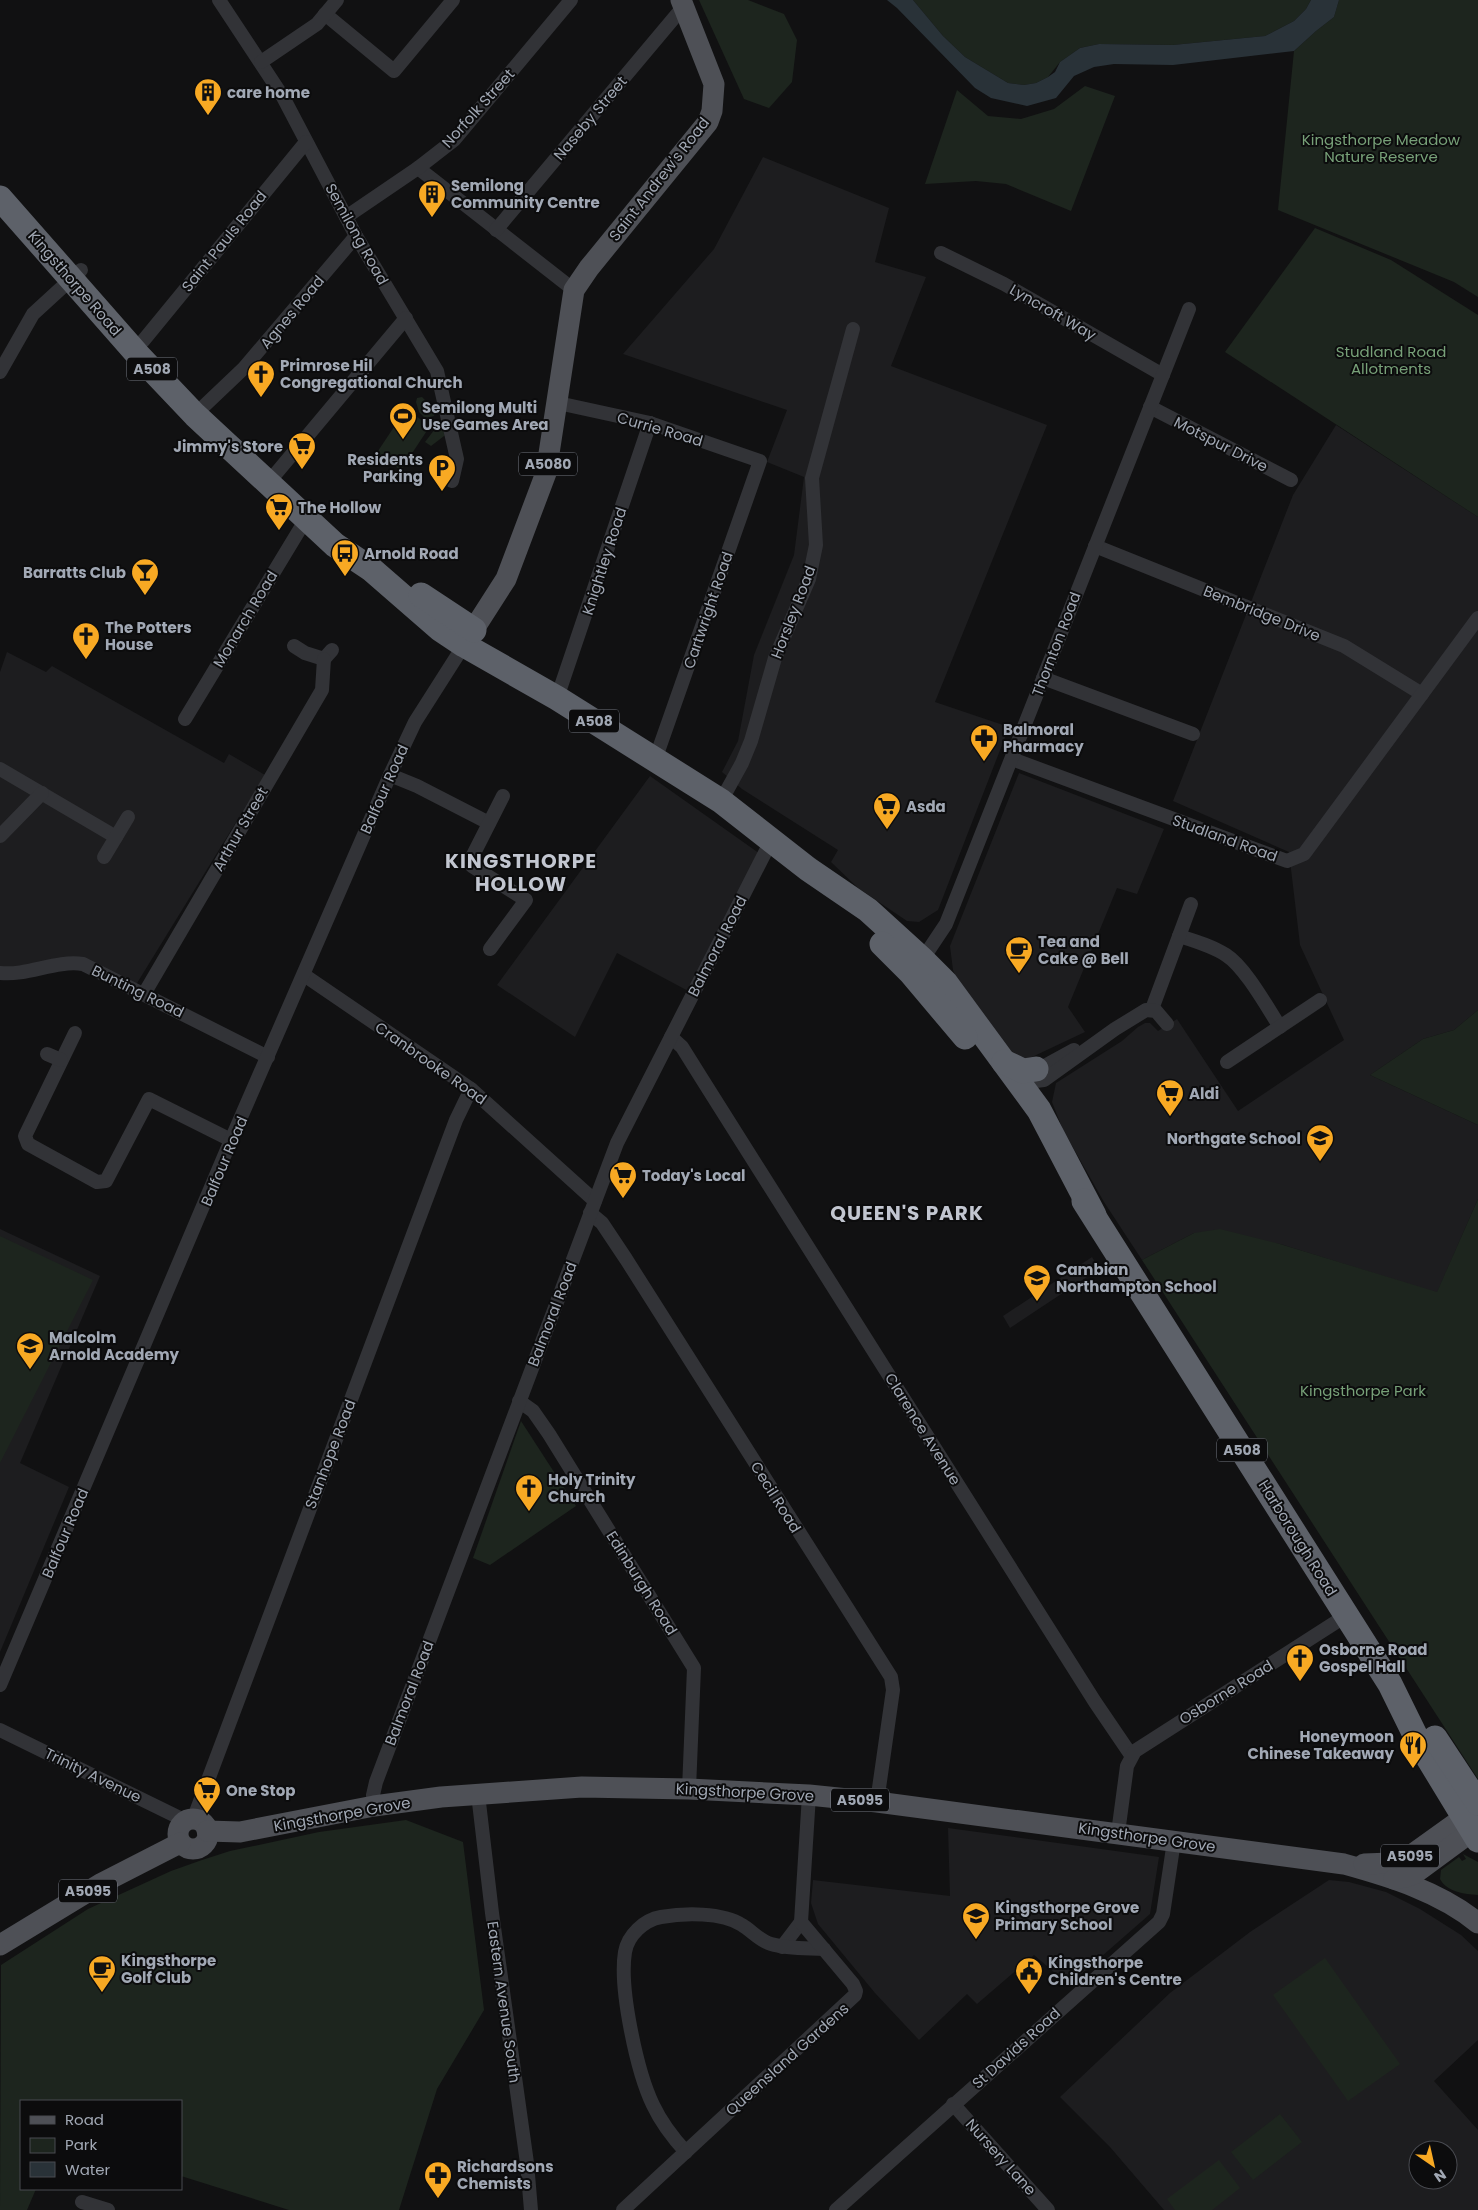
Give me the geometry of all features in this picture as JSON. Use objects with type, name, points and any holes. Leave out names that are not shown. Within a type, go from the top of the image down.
[{"type":"highway","name":"A508","points":[[0,180],[73,269]]},
{"type":"highway","name":"Kingsthorpe Road","points":[[0,198],[143,341],[306,519],[336,545],[371,569],[440,629],[469,638]]},
{"type":"highway","name":"Kingsthorpe Road","points":[[73,269],[195,415],[271,479],[347,537],[371,569]]},
{"type":"highway","name":"A508","points":[[469,638],[557,698],[721,801],[808,869],[868,910],[917,966],[924,970],[930,982],[970,1036],[977,1053],[999,1070]]},
{"type":"highway","name":"A508","points":[[917,966],[945,982],[999,1070],[1033,1116]]},
{"type":"highway","points":[[999,1070],[1023,1071],[1033,1077],[1015,1091],[1033,1116]]},
{"type":"highway","name":"Harborough Road","points":[[1033,1116],[1390,1684],[1433,1734],[1475,1821]]},
{"type":"main road","name":"Saint Andrew's Road","points":[[574,290],[589,268],[708,122],[712,112],[714,84],[683,3]]},
{"type":"main road","name":"A5080","points":[[469,638],[506,579],[546,473],[574,290]]},
{"type":"main road","name":"Kingsthorpe Grove","points":[[195,1824],[240,1832],[374,1806],[478,1794],[582,1788],[689,1789],[809,1795],[1118,1833],[1344,1864],[1394,1879],[1443,1901],[1478,1923]]},
{"type":"main road","name":"A5095","points":[[1344,1864],[1391,1863],[1400,1861],[1434,1840],[1475,1821]]},
{"type":"main road","points":[[1394,1879],[1414,1874],[1475,1821]]},
{"type":"main road","name":"A5095","points":[[0,1945],[108,1880],[180,1843],[186,1848],[200,1847],[206,1840],[195,1824]]},
{"type":"street","name":"Semilong Road","points":[[219,0],[283,97],[356,236],[437,371],[456,459],[452,481]]},
{"type":"street","points":[[261,62],[317,24],[337,0]]},
{"type":"street","points":[[325,14],[394,71],[453,0]]},
{"type":"street","name":"Norfolk Street","points":[[346,217],[418,168],[454,140],[571,0]]},
{"type":"street","name":"Naseby Street","points":[[496,230],[683,3]]},
{"type":"street","name":"Saint Pauls Road","points":[[143,341],[306,142]]},
{"type":"street","points":[[418,168],[574,290]]},
{"type":"street","name":"Agnes Road","points":[[203,407],[244,368],[356,236]]},
{"type":"street","name":"Lyncroft Way","points":[[941,253],[1004,284],[1163,375]]},
{"type":"street","points":[[0,372],[33,314],[73,269]]},
{"type":"street","name":"Thornton Road","points":[[917,966],[946,924],[1189,309]]},
{"type":"street","points":[[271,479],[406,318]]},
{"type":"street","name":"Horsley Road","points":[[721,801],[751,742],[775,658],[809,579],[816,545],[812,478],[854,329]]},
{"type":"street","name":"Currie Road","points":[[558,403],[650,424],[760,461]]},
{"type":"street","name":"Motspur Drive","points":[[1150,407],[1292,480]]},
{"type":"street","name":"Knightley Road","points":[[557,698],[650,424]]},
{"type":"street","name":"Cartwright Road","points":[[655,760],[760,461]]},
{"type":"street","name":"Monarch Road","points":[[184,720],[306,519]]},
{"type":"street","name":"Bembridge Drive","points":[[1095,546],[1344,646],[1422,694]]},
{"type":"street","name":"Studland Road","points":[[1012,759],[1287,861],[1304,854],[1478,618]]},
{"type":"street","name":"Balfour Road","points":[[0,1684],[231,1140],[390,775],[415,722],[469,638]]},
{"type":"street","name":"Arthur Street","points":[[144,994],[322,690],[328,655],[305,653],[294,646]]},
{"type":"street","points":[[1043,678],[1193,734]]},
{"type":"street","points":[[0,769],[116,837]]},
{"type":"street","points":[[390,775],[417,786],[489,823]]},
{"type":"street","points":[[0,836],[42,793]]},
{"type":"street","points":[[490,949],[526,900],[472,866],[470,861],[503,796]]},
{"type":"street","points":[[104,857],[128,817]]},
{"type":"street","name":"Balmoral Road","points":[[374,1806],[373,1795],[376,1782],[620,1135],[772,840]]},
{"type":"street","points":[[1152,1009],[1191,904]]},
{"type":"street","points":[[1179,936],[1228,956],[1241,971],[1280,1027]]},
{"type":"street","name":"Bunting Road","points":[[0,973],[13,973],[71,962],[83,964],[268,1057]]},
{"type":"street","name":"Cranbrooke Road","points":[[304,975],[471,1089],[592,1207]]},
{"type":"street","points":[[1227,1062],[1320,1000]]},
{"type":"street","points":[[1152,1009],[1167,1024]]},
{"type":"street","points":[[1033,1077],[1141,1012],[1152,1009]]},
{"type":"street","points":[[75,1034],[25,1136],[28,1144],[98,1182],[106,1180],[149,1099],[231,1140]]},
{"type":"street","name":"Clarence Avenue","points":[[671,1037],[682,1047],[1095,1702],[1132,1755]]},
{"type":"street","points":[[47,1054],[61,1060]]},
{"type":"street","name":"Stanhope Road","points":[[195,1824],[449,1138],[471,1089]]},
{"type":"street","name":"Cecil Road","points":[[592,1207],[891,1677],[893,1690],[877,1802]]},
{"type":"street","name":"Edinburgh Road","points":[[519,1401],[533,1411],[549,1434],[694,1668],[689,1789]]},
{"type":"street","name":"Osborne Road","points":[[1132,1755],[1140,1746],[1347,1615]]},
{"type":"street","name":"Trinity Avenue","points":[[0,1730],[195,1824]]},
{"type":"street","points":[[1118,1833],[1127,1766],[1132,1755]]},
{"type":"street","name":"Eastern Avenue South","points":[[478,1794],[531,2210]]},
{"type":"street","points":[[782,1947],[801,1922],[809,1795]]},
{"type":"street","name":"St Davids Road","points":[[836,2210],[1159,1922],[1163,1914],[1174,1842]]},
{"type":"street","points":[[686,2152],[674,2139],[654,2107],[638,2062],[628,2009],[624,1970],[625,1952],[629,1940],[648,1921],[660,1917],[711,1915],[734,1921],[769,1944],[782,1947],[824,1949]]},
{"type":"street","name":"Queensland Gardens","points":[[622,2210],[855,1996],[856,1992],[853,1984],[801,1922]]},
{"type":"street","name":"Nursery Lane","points":[[953,2104],[1048,2210]]},
{"type":"street","points":[[82,2201],[108,2210]]},
{"type":"shaded area","points":[[763,157],[889,208],[875,262],[926,277],[891,366],[1047,425],[935,702],[1009,727],[938,910],[919,922],[907,921],[858,888],[831,862],[838,850],[742,789],[722,772],[738,741],[754,655],[794,555],[804,477],[767,462],[787,410],[623,354],[714,249]]},
{"type":"shaded area","points":[[1336,425],[1478,517],[1478,1010],[1454,1030],[1423,1039],[1370,1075],[1478,1125],[1478,1199],[1437,1293],[1280,1244],[1194,1233],[1142,1260],[1104,1202],[1063,1130],[1052,1102],[1056,1083],[1122,1041],[1145,1023],[1150,1023],[1158,1031],[1177,1019],[1238,1111],[1344,1040],[1300,945],[1289,852],[1173,801],[1293,495]]},
{"type":"shaded area","points":[[7,652],[46,672],[52,666],[224,763],[229,754],[265,775],[134,988],[72,968],[0,977],[0,672]]},
{"type":"shaded area","points":[[1019,773],[1164,829],[1137,894],[1117,888],[1068,1007],[1085,1032],[1032,1057],[1022,1059],[1012,1056],[957,980],[953,970],[950,946]]},
{"type":"shaded area","points":[[650,776],[763,856],[692,993],[617,953],[575,1037],[497,985]]},
{"type":"shaded area","name":"Malcolm Arnold Academy","points":[[0,1229],[100,1276],[20,1463],[69,1487],[0,1652]]},
{"type":"shaded area","name":"Cambian Northampton School","points":[[1092,1257],[1099,1269],[1010,1328],[1003,1316]]},
{"type":"shaded area","name":"Kingsthorpe Grove Primary School","points":[[948,1828],[1159,1857],[1150,1914],[1069,1985],[1034,1955],[977,2004],[967,1994],[919,2040],[875,1993],[818,1924],[811,1903],[813,1880],[950,1896]]},
{"type":"shaded area","points":[[1329,1880],[1349,1882],[1386,1892],[1420,1909],[1461,1935],[1478,1951],[1478,2040],[1434,2081],[1478,2130],[1478,2210],[1164,2210],[1110,2147],[1060,2097],[1170,1993],[1250,1932]]},
{"type":"green space","points":[[699,0],[748,0],[784,14],[797,40],[792,82],[769,108],[744,99]]},
{"type":"green space","points":[[913,0],[1311,0],[1306,9],[1294,21],[1265,36],[1173,45],[1099,44],[1080,48],[1060,62],[1048,77],[1036,83],[1024,85],[1008,83],[965,57],[943,36]]},
{"type":"green space","name":"Kingsthorpe Meadow Nature Reserve","points":[[1339,0],[1478,0],[1478,297],[1454,282],[1278,210],[1294,51],[1334,17]]},
{"type":"green space","points":[[1085,86],[1115,96],[1071,211],[1006,184],[976,181],[925,184],[957,90],[988,116],[1021,119],[1054,109]]},
{"type":"green space","name":"Studland Road Allotments","points":[[1315,228],[1391,260],[1478,315],[1478,517],[1225,352]]},
{"type":"green space","points":[[422,397],[427,402],[433,403],[436,411],[434,416],[425,418],[419,412],[416,402],[417,398]]},
{"type":"green space","name":"Semilong Multi Use Games Area","points":[[406,409],[430,426],[401,470],[376,454]]},
{"type":"green space","points":[[444,417],[448,433],[431,446],[425,442]]},
{"type":"green space","points":[[1478,1010],[1478,1125],[1370,1075],[1423,1039],[1454,1030]]},
{"type":"green space","name":"Kingsthorpe Park","points":[[1478,1199],[1478,1779],[1142,1260],[1194,1233],[1220,1229],[1280,1244],[1437,1292]]},
{"type":"green space","points":[[0,1236],[93,1280],[0,1463]]},
{"type":"green space","points":[[521,1421],[576,1506],[490,1565],[473,1558]]},
{"type":"green space","points":[[406,1820],[463,1842],[484,2010],[437,2089],[399,2210],[289,2210],[182,2176],[182,2100],[20,2100],[20,2190],[36,2190],[27,2210],[0,2210],[1,1965],[88,1909],[171,1871],[230,1851],[319,1832]]},
{"type":"green space","points":[[1463,1854],[1478,1862],[1478,1895],[1451,1890],[1440,1879],[1441,1870],[1459,1857],[1462,1861],[1466,1859]]},
{"type":"green space","points":[[1325,1958],[1400,2064],[1348,2101],[1273,1995]]},
{"type":"green space","points":[[1280,2114],[1302,2142],[1253,2180],[1231,2152]]},
{"type":"green space","points":[[1219,2160],[1240,2188],[1212,2210],[1175,2210],[1167,2199]]},
{"type":"water","points":[[887,0],[913,0],[943,36],[965,57],[1008,83],[1024,85],[1036,83],[1048,77],[1055,72],[1060,62],[1080,48],[1099,44],[1173,45],[1265,36],[1294,21],[1306,9],[1311,0],[1339,0],[1334,17],[1294,51],[1173,65],[1114,64],[1094,67],[1074,76],[1056,98],[1027,106],[991,98],[975,88]]},
{"type":"place","name":"care home","points":[[208,116]]},
{"type":"place","name":"Semilong Community Centre","points":[[432,218]]},
{"type":"place","name":"Primrose Hil Congregational Church","points":[[261,398]]},
{"type":"place","name":"Semilong Multi Use Games Area","points":[[403,440]]},
{"type":"place","name":"Jimmy's Store","points":[[302,470]]},
{"type":"place","name":"Residents Parking","points":[[442,492]]},
{"type":"place","name":"The Hollow","points":[[279,531]]},
{"type":"place","name":"Arnold Road","points":[[345,577]]},
{"type":"place","name":"Barratts Club","points":[[145,596]]},
{"type":"place","name":"The Potters House","points":[[86,660]]},
{"type":"place","name":"Balmoral Pharmacy","points":[[984,762]]},
{"type":"place","name":"Asda","points":[[887,830]]},
{"type":"place","name":"Tea and Cake @ Bell","points":[[1019,974]]},
{"type":"place","name":"Aldi","points":[[1170,1117]]},
{"type":"place","name":"Northgate School","points":[[1320,1162]]},
{"type":"place","name":"Today's Local","points":[[623,1199]]},
{"type":"place","name":"Cambian Northampton School","points":[[1037,1302]]},
{"type":"place","name":"Malcolm Arnold Academy","points":[[30,1370]]},
{"type":"place","name":"Holy Trinity Church","points":[[529,1512]]},
{"type":"place","name":"Osborne Road Gospel Hall","points":[[1300,1682]]},
{"type":"place","name":"Honeymoon Chinese Takeaway","points":[[1413,1769]]},
{"type":"place","name":"One Stop","points":[[207,1814]]},
{"type":"place","name":"Kingsthorpe Grove Primary School","points":[[976,1940]]},
{"type":"place","name":"Kingsthorpe Golf Club","points":[[102,1993]]},
{"type":"place","name":"Kingsthorpe Children's Centre","points":[[1029,1995]]},
{"type":"place","name":"Richardsons Chemists","points":[[438,2199]]},
{"type":"district","name":"KINGSTHORPE HOLLOW","points":[[521,872]]},
{"type":"district","name":"QUEEN'S PARK","points":[[907,1213]]}]
